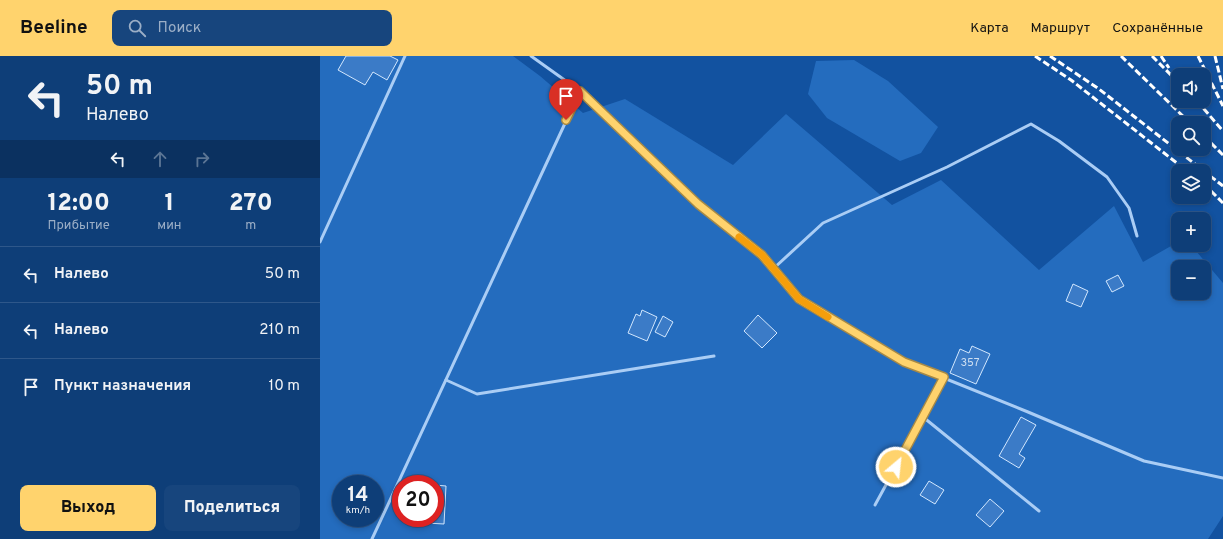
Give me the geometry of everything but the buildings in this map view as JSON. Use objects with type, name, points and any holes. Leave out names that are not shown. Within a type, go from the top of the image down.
[{"type":"lane","points":[[320,242],[405,56]]},
{"type":"lane","points":[[531,56],[580,91],[698,204],[762,255],[799,299],[904,362],[944,377],[1144,461],[1223,478]]},
{"type":"lane","points":[[372,539],[580,91]]},
{"type":"lane","points":[[773,269],[823,223],[947,167],[1031,124],[1058,140],[1106,178],[1129,208],[1136,236]]},
{"type":"lane","points":[[446,380],[477,394],[714,356]]},
{"type":"lane","points":[[875,505],[944,377]]},
{"type":"lane","points":[[923,417],[1038,511]]},
{"type":"shaded area","points":[[320,56],[513,56],[540,76],[583,113],[625,99],[733,165],[786,114],[892,205],[941,180],[1039,270],[1114,206],[1143,262],[1171,246],[1171,252],[1197,252],[1204,260],[1171,260],[1171,300],[1211,300],[1211,269],[1223,283],[1223,516],[1208,539],[320,539]]},
{"type":"shaded area","points":[[854,60],[888,81],[938,127],[921,153],[900,161],[827,118],[808,94],[816,61]]},
{"type":"railway","points":[[1035,56],[1071,80],[1178,164]]},
{"type":"railway","points":[[1050,56],[1099,89],[1223,186]]},
{"type":"railway","points":[[1121,56],[1183,116]]},
{"type":"railway","points":[[1152,56],[1171,75]]},
{"type":"railway","points":[[1161,56],[1169,68]]},
{"type":"railway","points":[[1198,56],[1223,106]]},
{"type":"railway","points":[[1215,56],[1223,89]]},
{"type":"railway","points":[[1203,108],[1223,131]]},
{"type":"railway","points":[[1211,143],[1223,155]]},
{"type":"railway","points":[[1211,191],[1223,203]]},
{"type":"slow traffic","points":[[739,237],[762,255],[799,299],[828,317]]},
{"type":"route","points":[[566,120],[580,91],[698,204],[762,255],[799,299],[904,362],[944,377],[896,467]]}]
